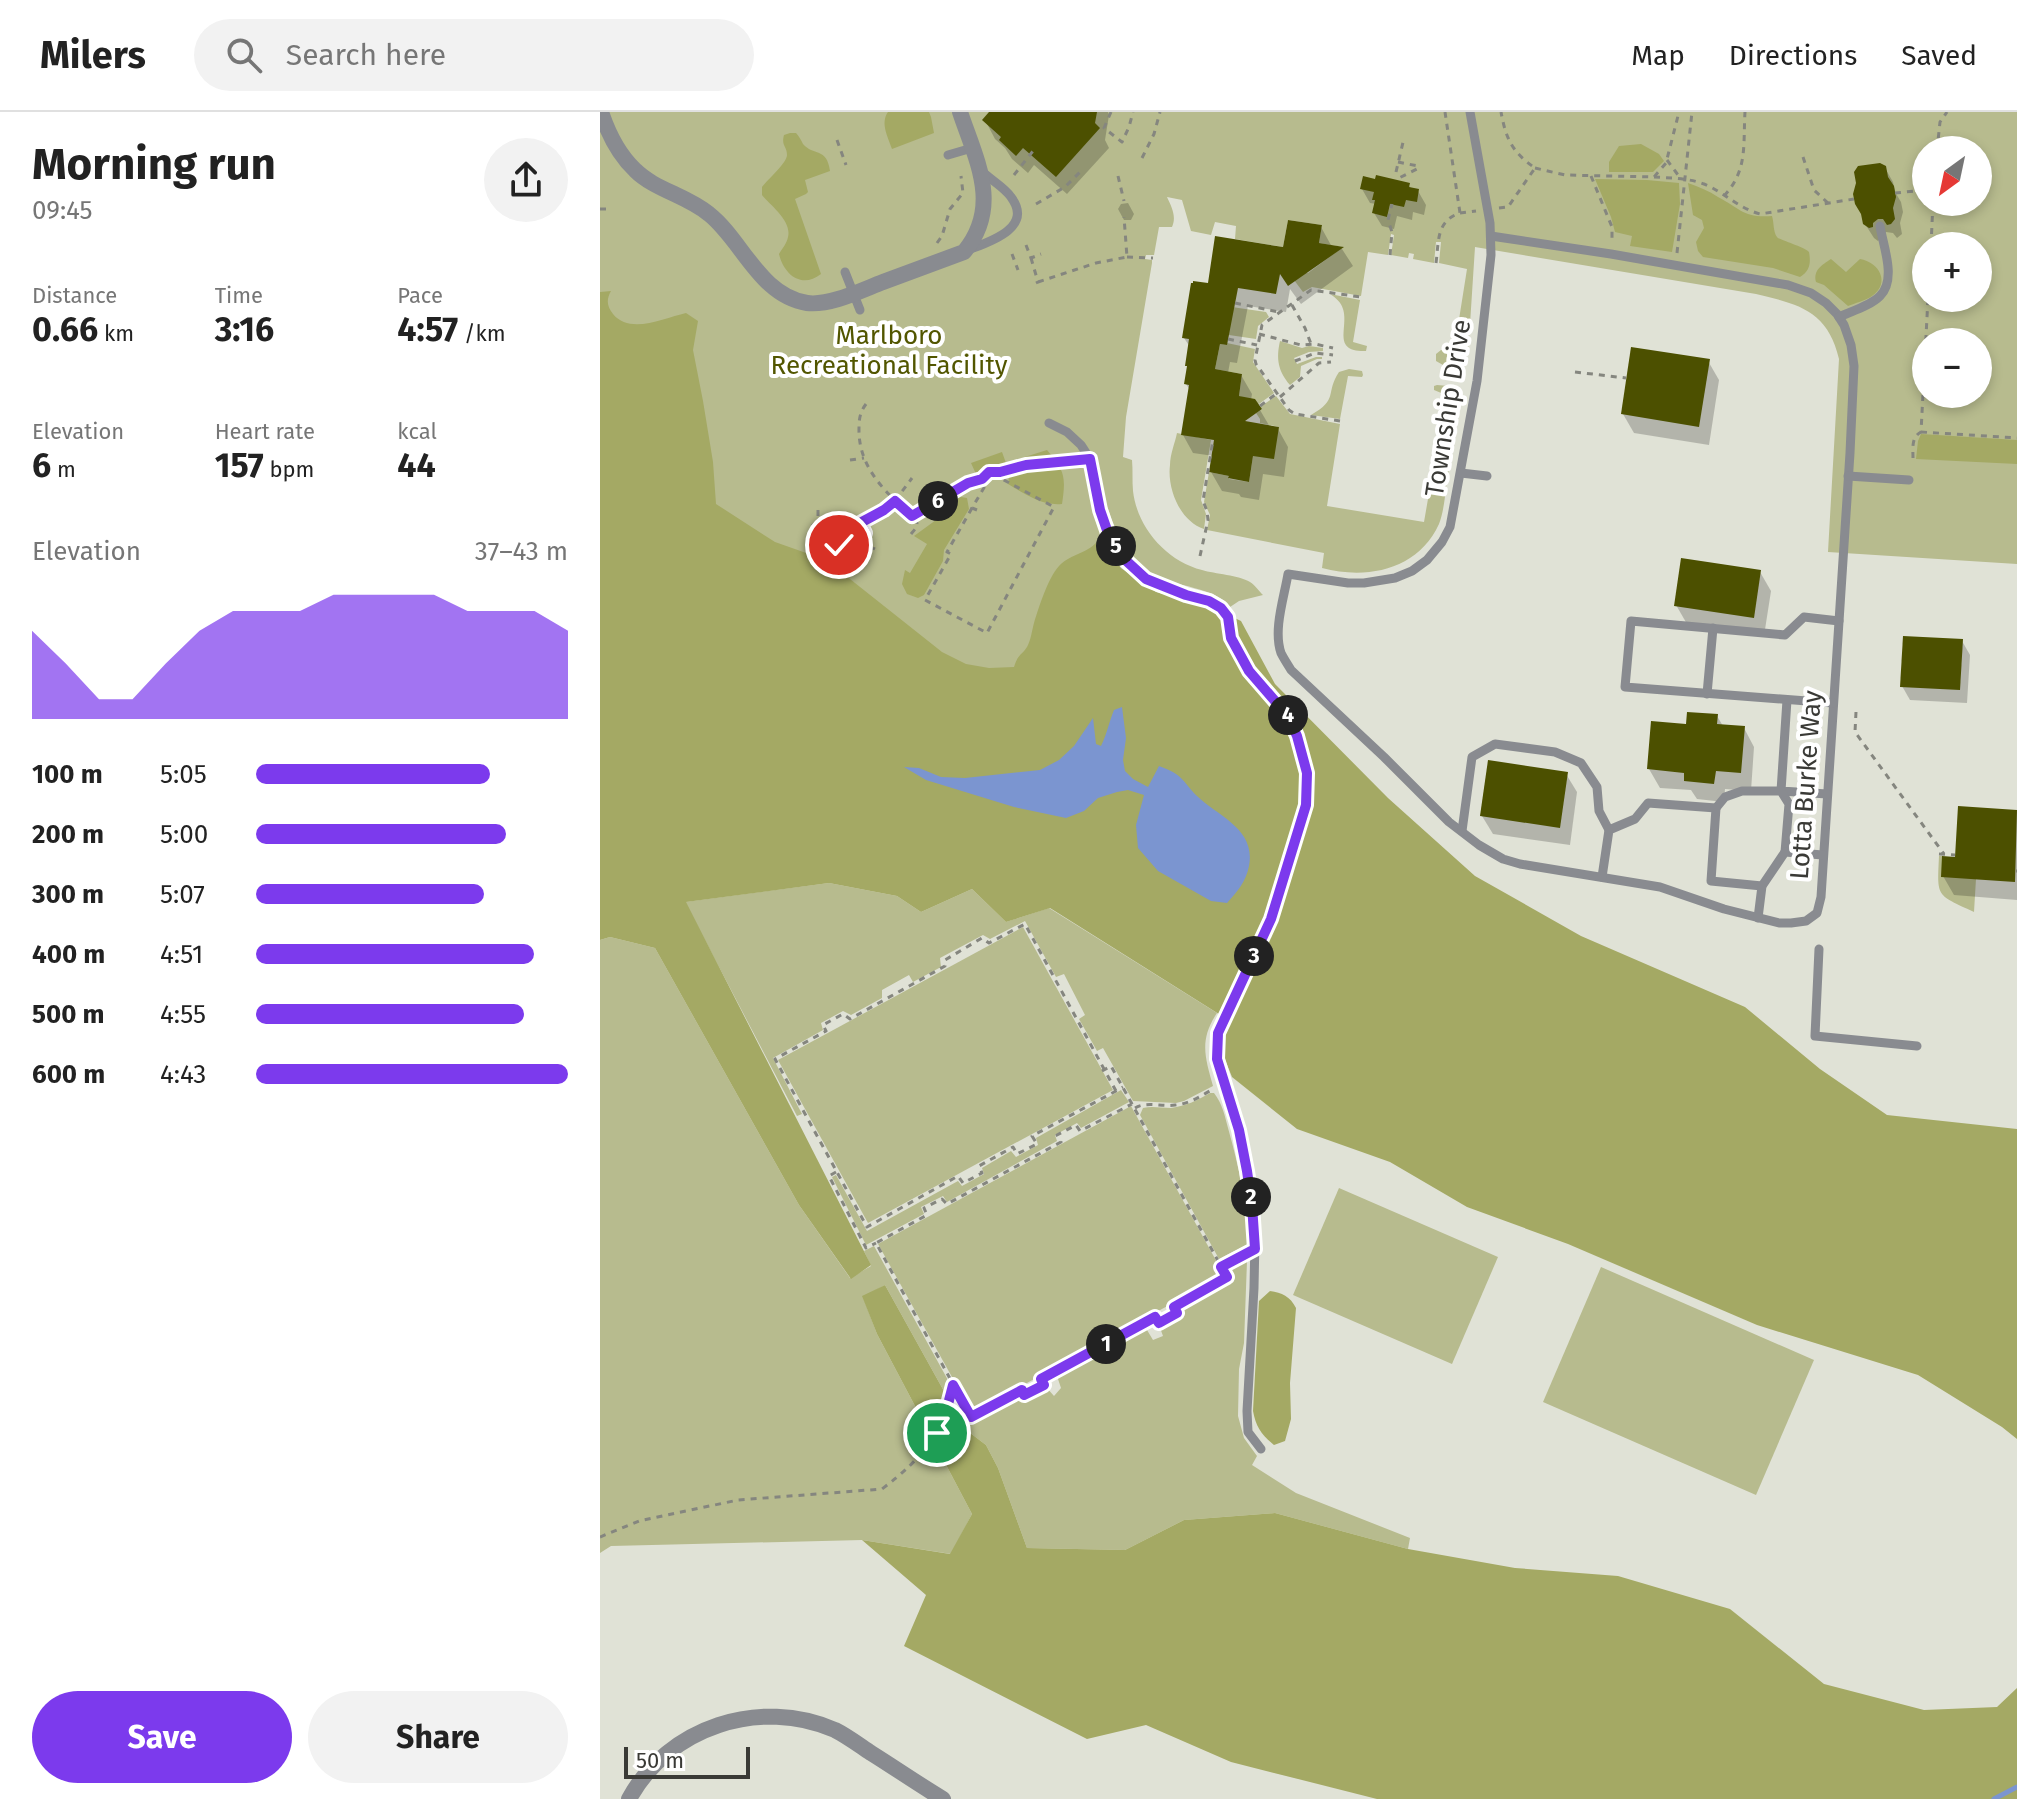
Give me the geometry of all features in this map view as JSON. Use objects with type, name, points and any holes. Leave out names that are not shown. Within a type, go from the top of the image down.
[{"type":"street","points":[[601,112],[620,152],[636,171],[710,214],[763,279],[789,297],[820,303],[964,252],[972,243],[985,199],[981,169],[960,112]]},
{"type":"street","points":[[629,1799],[661,1757],[692,1736],[729,1721],[779,1716],[809,1721],[836,1731],[934,1797]]},
{"type":"lane","name":"Township Drive","points":[[1288,574],[1323,581],[1364,583],[1395,578],[1427,560],[1450,527],[1481,352],[1490,278],[1491,236],[1470,112]]},
{"type":"lane","points":[[948,155],[972,148]]},
{"type":"lane","points":[[964,252],[1002,236],[1012,227],[1017,215],[1017,206],[1009,194],[981,169]]},
{"type":"lane","points":[[1491,236],[1788,285],[1811,293],[1839,317],[1873,301],[1886,286],[1888,273],[1880,226]]},
{"type":"lane","points":[[845,272],[860,310]]},
{"type":"lane","name":"Lotta Burke Way","points":[[1288,574],[1279,624],[1279,643],[1291,670],[1449,822],[1479,845],[1503,859],[1520,864],[1660,887],[1758,918],[1791,923],[1806,921],[1817,913],[1821,897],[1848,476],[1854,366],[1851,345],[1839,317]]},
{"type":"lane","points":[[1049,423],[1067,432],[1090,459],[1100,510],[1121,556],[1146,579],[1209,601],[1228,617],[1231,638],[1249,671],[1288,716],[1307,773],[1306,805],[1276,905],[1218,1033],[1217,1059],[1239,1130],[1252,1205],[1255,1249],[1247,1411],[1248,1432],[1261,1449]]},
{"type":"lane","points":[[1461,473],[1487,476]]},
{"type":"lane","points":[[1848,476],[1909,480]]},
{"type":"lane","points":[[1833,703],[1625,687],[1631,621],[1785,635],[1804,617],[1839,621]]},
{"type":"lane","points":[[1707,694],[1713,628]]},
{"type":"lane","points":[[1758,918],[1762,886],[1785,852],[1789,804],[1781,791],[1787,700]]},
{"type":"lane","points":[[1462,831],[1472,757],[1495,744],[1555,752],[1581,763],[1597,787],[1599,811],[1609,830],[1602,877]]},
{"type":"lane","points":[[1762,886],[1711,881],[1716,808],[1725,797],[1742,791],[1827,794]]},
{"type":"lane","points":[[1609,830],[1635,819],[1648,803],[1716,808]]},
{"type":"lane","points":[[1785,852],[1823,855]]},
{"type":"lane","points":[[1819,949],[1815,1036],[1917,1046]]},
{"type":"path","points":[[1111,112],[1104,128],[1122,142],[1133,112]]},
{"type":"path","points":[[1142,158],[1154,134],[1160,112]]},
{"type":"path","points":[[1445,112],[1460,213]]},
{"type":"path","points":[[1501,112],[1509,143],[1535,168],[1565,175],[1683,179],[1705,185],[1745,210],[1760,214],[1854,199]]},
{"type":"path","points":[[1654,177],[1667,160],[1679,112]]},
{"type":"path","points":[[1676,265],[1692,112]]},
{"type":"path","points":[[1724,196],[1739,177],[1742,167],[1745,112]]},
{"type":"path","points":[[1938,136],[1940,122],[1947,112]]},
{"type":"path","points":[[1396,172],[1404,138]]},
{"type":"path","points":[[837,140],[846,165]]},
{"type":"path","points":[[1014,175],[1033,151]]},
{"type":"path","points":[[1803,157],[1814,190],[1829,204]]},
{"type":"path","points":[[1667,160],[1683,179]]},
{"type":"path","points":[[1398,162],[1418,166],[1399,178]]},
{"type":"path","points":[[1436,263],[1441,229],[1447,219],[1460,213],[1508,207],[1535,168]]},
{"type":"path","points":[[1036,204],[1065,187],[1082,170]]},
{"type":"path","points":[[934,246],[942,236],[950,209],[963,193],[961,176]]},
{"type":"path","points":[[1118,176],[1124,201]]},
{"type":"path","points":[[1591,176],[1612,227],[1611,254]]},
{"type":"path","points":[[1895,193],[1912,191]]},
{"type":"path","points":[[1390,255],[1392,232],[1388,220],[1392,204]]},
{"type":"path","points":[[600,209],[608,209]]},
{"type":"path","points":[[1124,217],[1127,257]]},
{"type":"path","points":[[1026,245],[1037,283],[1096,263],[1127,257],[1153,258]]},
{"type":"path","points":[[1012,254],[1018,270]]},
{"type":"path","points":[[1031,258],[1041,254]]},
{"type":"path","points":[[1295,289],[1301,297]]},
{"type":"path","points":[[1340,421],[1291,412],[1256,364],[1257,345],[1262,325],[1311,290],[1361,297]]},
{"type":"path","points":[[1235,303],[1279,312]]},
{"type":"path","points":[[1291,303],[1311,344]]},
{"type":"path","points":[[1921,432],[1927,312]]},
{"type":"path","points":[[1259,334],[1301,345],[1333,348]]},
{"type":"path","points":[[1228,339],[1257,345]]},
{"type":"path","points":[[1295,361],[1315,353],[1333,355]]},
{"type":"path","points":[[1260,406],[1278,396],[1319,363],[1331,362]]},
{"type":"path","points":[[1575,372],[1626,378]]},
{"type":"path","points":[[866,404],[860,417],[859,430],[864,458],[873,476],[917,523],[911,534]]},
{"type":"path","points":[[1913,458],[1915,436],[1921,432],[2017,438]]},
{"type":"path","points":[[1200,556],[1208,520],[1203,501],[1213,440]]},
{"type":"path","points":[[850,460],[864,458]]},
{"type":"path","points":[[912,516],[967,481],[982,479],[989,472],[1090,459]]},
{"type":"path","points":[[1004,471],[1006,463]]},
{"type":"path","points":[[982,479],[985,486],[947,552],[951,554],[925,600],[987,633],[1054,507],[989,472]]},
{"type":"path","points":[[855,527],[895,501],[912,478]]},
{"type":"path","points":[[818,510],[818,521]]},
{"type":"path","points":[[847,518],[860,523],[865,533],[862,543],[853,548],[843,548],[834,536],[838,523],[847,518]]},
{"type":"path","points":[[818,521],[835,528]]},
{"type":"path","points":[[812,526],[818,521]]},
{"type":"path","points":[[838,543],[844,538]]},
{"type":"path","points":[[862,543],[875,549]]},
{"type":"path","points":[[1856,712],[1855,732],[1942,854],[1955,855]]},
{"type":"path","points":[[1116,1091],[1025,924],[989,943],[982,938],[945,960],[945,966],[850,1019],[843,1014],[823,1025],[826,1031],[775,1059],[867,1227],[958,1176],[963,1183],[982,1173],[979,1166],[1013,1147],[1017,1154],[1037,1144],[1032,1136],[1116,1091],[1123,1087]]},
{"type":"path","points":[[876,1243],[971,1417],[1022,1390],[1024,1395],[1044,1385],[1041,1379],[1155,1317],[1159,1323],[1177,1313],[1174,1307],[1227,1277],[1111,1066],[1103,1070]]},
{"type":"path","points":[[837,1172],[829,1176],[866,1248],[927,1215],[924,1208],[942,1199],[947,1204],[1061,1142],[1057,1135],[1076,1125],[1080,1131],[1142,1104],[1177,1105],[1192,1101],[1223,1083]]},
{"type":"path","points":[[1221,1267],[1255,1249]]},
{"type":"path","points":[[600,1537],[639,1521],[738,1500],[882,1489],[910,1465],[937,1433],[954,1382]]},
{"type":"green space","name":"Marlboro Recreational Facility","points":[[600,112],[2017,112],[2017,564],[1828,552],[1839,359],[1827,330],[1810,312],[1798,306],[1756,294],[1475,247],[1468,355],[1458,366],[1443,365],[1436,361],[1436,354],[1441,350],[1454,351],[1467,269],[1439,263],[1441,242],[1436,242],[1434,263],[1413,259],[1414,254],[1409,253],[1408,258],[1391,255],[1394,235],[1391,234],[1388,255],[1368,252],[1361,296],[1312,287],[1303,292],[1294,280],[1301,271],[1308,273],[1343,247],[1319,243],[1322,225],[1288,220],[1283,247],[1235,239],[1236,226],[1215,222],[1211,235],[1191,231],[1182,200],[1167,197],[1174,215],[1172,227],[1159,227],[1154,255],[1146,255],[1145,259],[1152,260],[1152,263],[1126,417],[1123,457],[1132,460],[1133,491],[1140,517],[1165,551],[1189,565],[1245,580],[1263,595],[1239,601],[1230,607],[1215,595],[1152,574],[1125,546],[1105,502],[1094,569],[1187,939],[600,754]]},
{"type":"green space","points":[[888,112],[929,112],[934,133],[892,149],[885,125]]},
{"type":"green space","points":[[790,133],[796,133],[807,148],[823,155],[830,171],[805,180],[808,192],[795,199],[821,274],[807,280],[789,274],[781,262],[779,254],[787,239],[787,225],[762,195],[762,187],[786,158],[783,139]]},
{"type":"green space","points":[[1641,144],[1659,154],[1664,161],[1653,172],[1609,172],[1609,162],[1619,146]]},
{"type":"green space","points":[[1595,179],[1679,183],[1680,204],[1672,252],[1630,246],[1632,236],[1615,232]]},
{"type":"green space","points":[[1688,183],[1748,214],[1772,216],[1777,237],[1809,252],[1810,263],[1806,272],[1800,277],[1773,268],[1703,257],[1696,242],[1704,228],[1702,220],[1693,215]]},
{"type":"green space","points":[[1831,259],[1846,272],[1860,259],[1873,264],[1882,279],[1878,291],[1848,306],[1816,282],[1817,271]]},
{"type":"green space","points":[[611,291],[609,308],[620,320],[628,323],[648,323],[686,313],[698,321],[693,350],[713,462],[716,504],[775,542],[826,560],[942,652],[966,664],[989,668],[1014,667],[1028,644],[1041,601],[1055,571],[1099,539],[1121,568],[1156,592],[1209,606],[1241,621],[1275,684],[1388,798],[1475,876],[1581,936],[1745,1007],[1820,1069],[1887,1115],[2017,1129],[2017,1439],[1918,1375],[1757,1325],[1568,1244],[1467,1207],[1390,1162],[1297,1129],[1232,1077],[1218,1042],[1222,1016],[1050,908],[1006,922],[972,889],[921,912],[897,896],[829,883],[686,902],[871,1265],[851,1279],[799,1205],[655,948],[610,937],[600,940],[600,292]]},
{"type":"green space","points":[[1330,294],[1360,300],[1353,342],[1367,346],[1366,351],[1348,348],[1344,338],[1343,309]]},
{"type":"green space","points":[[1225,306],[1266,312],[1269,317],[1258,326],[1256,339],[1229,335]]},
{"type":"green space","points":[[1280,341],[1302,348],[1323,348],[1323,351],[1294,358],[1297,364],[1316,357],[1322,359],[1301,366],[1300,377],[1290,385],[1279,364]]},
{"type":"green space","points":[[1220,344],[1255,349],[1253,362],[1274,393],[1259,404],[1239,396],[1242,374],[1215,369]]},
{"type":"green space","points":[[1349,369],[1362,371],[1363,375],[1348,376],[1340,419],[1311,415],[1328,400],[1339,372]]},
{"type":"green space","points":[[1437,385],[1449,386],[1459,395],[1443,508],[1430,540],[1405,561],[1373,571],[1339,571],[1322,568],[1324,553],[1207,530],[1210,515],[1204,502],[1209,472],[1249,482],[1253,456],[1279,427],[1260,423],[1256,413],[1276,396],[1290,414],[1340,424],[1327,506],[1424,522],[1446,395],[1434,390]]},
{"type":"green space","points":[[1177,433],[1211,440],[1201,500],[1206,514],[1204,529],[1188,519],[1173,494],[1170,461]]},
{"type":"green space","points":[[1921,434],[2017,440],[2017,464],[1916,459]]},
{"type":"green space","points":[[1047,450],[1063,475],[1062,504],[1041,501],[1008,484],[1006,464],[985,468],[982,475],[970,478],[976,474],[971,463],[1002,452],[1006,463]]},
{"type":"green space","points":[[961,497],[967,498],[969,509],[944,550],[943,561],[924,595],[918,598],[907,594],[902,584],[905,570],[910,573],[927,544],[914,536]]},
{"type":"green space","points":[[1939,856],[1976,879],[1974,912],[1952,902],[1942,893],[1938,880]]},
{"type":"green space","points":[[829,883],[897,896],[921,912],[972,889],[1006,922],[1049,908],[1217,1013],[1208,1032],[1205,1049],[1213,1086],[1176,1103],[1133,1101],[1103,1048],[1097,1051],[1079,1019],[1085,1015],[1064,974],[1056,977],[1025,921],[990,939],[983,935],[940,958],[941,967],[913,982],[909,975],[882,990],[882,998],[851,1015],[843,1011],[821,1023],[823,1030],[773,1058],[802,1114],[797,1116],[685,902]]},
{"type":"green space","points":[[1023,927],[1113,1090],[868,1223],[778,1060]]},
{"type":"green space","points":[[610,937],[655,948],[799,1205],[850,1278],[871,1266],[864,1251],[874,1246],[970,1420],[1019,1394],[1022,1399],[1046,1387],[1054,1396],[1061,1388],[1054,1374],[1144,1325],[1153,1340],[1163,1336],[1159,1325],[1180,1314],[1177,1307],[1228,1279],[1226,1273],[1247,1261],[1238,1416],[1244,1438],[1257,1456],[1252,1465],[1296,1493],[1410,1538],[1408,1549],[1275,1513],[1184,1520],[1125,1550],[1027,1548],[998,1468],[986,1445],[965,1429],[885,1285],[863,1297],[877,1334],[972,1514],[951,1554],[862,1540],[611,1546],[600,1553],[600,940]]},
{"type":"green space","points":[[1121,1090],[1129,1102],[1081,1128],[1077,1123],[1055,1135],[1057,1141],[947,1202],[943,1196],[921,1207],[924,1214],[866,1245],[832,1177],[836,1175],[867,1231],[958,1181],[962,1186],[984,1174],[982,1168],[1011,1151],[1016,1157],[1038,1145],[1036,1138]]},
{"type":"green space","points":[[1214,1093],[1221,1105],[1236,1157],[1248,1244],[1219,1259],[1140,1115],[1143,1108],[1176,1107]]},
{"type":"green space","points":[[1131,1106],[1224,1275],[972,1413],[878,1244]]},
{"type":"green space","points":[[1339,1188],[1498,1257],[1452,1364],[1293,1295]]},
{"type":"green space","points":[[1601,1267],[1814,1360],[1756,1495],[1543,1402]]},
{"type":"green space","points":[[885,1285],[965,1429],[986,1445],[998,1468],[1027,1548],[1125,1550],[1184,1520],[1275,1513],[1408,1549],[1515,1568],[1618,1576],[1730,1609],[1824,1684],[1924,1710],[1997,1707],[2017,1688],[2017,1799],[1377,1799],[1231,1762],[1146,1725],[1087,1739],[904,1646],[926,1595],[862,1540],[950,1554],[972,1514],[877,1334],[862,1296]]},
{"type":"green space","points":[[1270,1291],[1285,1296],[1296,1308],[1290,1383],[1291,1419],[1285,1441],[1274,1445],[1260,1430],[1253,1411],[1259,1301]]},
{"type":"water","points":[[1122,707],[1126,738],[1125,771],[1148,787],[1159,766],[1173,772],[1234,825],[1247,842],[1250,853],[1248,871],[1227,903],[1211,901],[1158,871],[1138,848],[1136,825],[1144,795],[1128,790],[1117,792],[1098,798],[1084,811],[1066,818],[1014,807],[926,780],[904,767],[919,768],[941,777],[965,778],[1040,770],[1059,760],[1074,746],[1093,718],[1096,744],[1101,746],[1114,710]]},
{"type":"building","points":[[989,112],[1097,112],[1095,123],[1100,128],[1056,177],[1023,148],[1016,156],[999,140],[1001,137],[982,120]]},
{"type":"building","points":[[1880,163],[1886,166],[1894,186],[1895,219],[1887,225],[1883,219],[1878,219],[1869,228],[1863,224],[1855,204],[1854,172],[1858,166]]},
{"type":"building","points":[[1376,175],[1410,183],[1409,187],[1419,189],[1417,202],[1406,200],[1404,207],[1390,204],[1387,217],[1372,213],[1374,192],[1360,189],[1363,176],[1375,179]]},
{"type":"building","points":[[1288,220],[1322,225],[1319,243],[1344,247],[1288,286],[1280,274],[1276,294],[1238,288],[1227,345],[1220,344],[1215,369],[1242,374],[1239,396],[1255,399],[1262,409],[1245,421],[1279,427],[1274,459],[1253,456],[1249,482],[1209,472],[1214,440],[1181,435],[1189,385],[1184,384],[1189,339],[1182,338],[1191,283],[1208,283],[1215,236],[1283,247]]},
{"type":"building","points":[[1631,347],[1710,359],[1699,427],[1621,414]]},
{"type":"building","points":[[1681,558],[1761,570],[1754,618],[1674,606]]},
{"type":"building","points":[[1903,636],[1963,639],[1960,690],[1900,687]]},
{"type":"building","points":[[1687,712],[1718,714],[1717,724],[1745,726],[1741,773],[1716,771],[1714,784],[1684,781],[1684,773],[1647,769],[1651,721],[1686,724]]},
{"type":"building","points":[[1488,760],[1568,772],[1560,828],[1480,816]]},
{"type":"building","points":[[1958,806],[2017,810],[2015,882],[1941,877],[1942,856],[1955,857]]},
{"type":"waterway","points":[[1994,1799],[2017,1787]]},
{"type":"route","points":[[839,545],[848,549],[862,543],[865,533],[860,523],[895,501],[912,516],[968,483],[982,479],[989,472],[1090,459],[1100,510],[1121,556],[1146,579],[1221,608],[1228,617],[1231,638],[1249,671],[1288,716],[1307,773],[1306,805],[1271,919],[1218,1033],[1217,1059],[1239,1130],[1252,1205],[1255,1249],[1221,1267],[1227,1277],[1174,1307],[1177,1313],[1159,1323],[1155,1317],[1041,1379],[1044,1385],[1024,1395],[1022,1390],[971,1417],[953,1385],[937,1433]]}]
